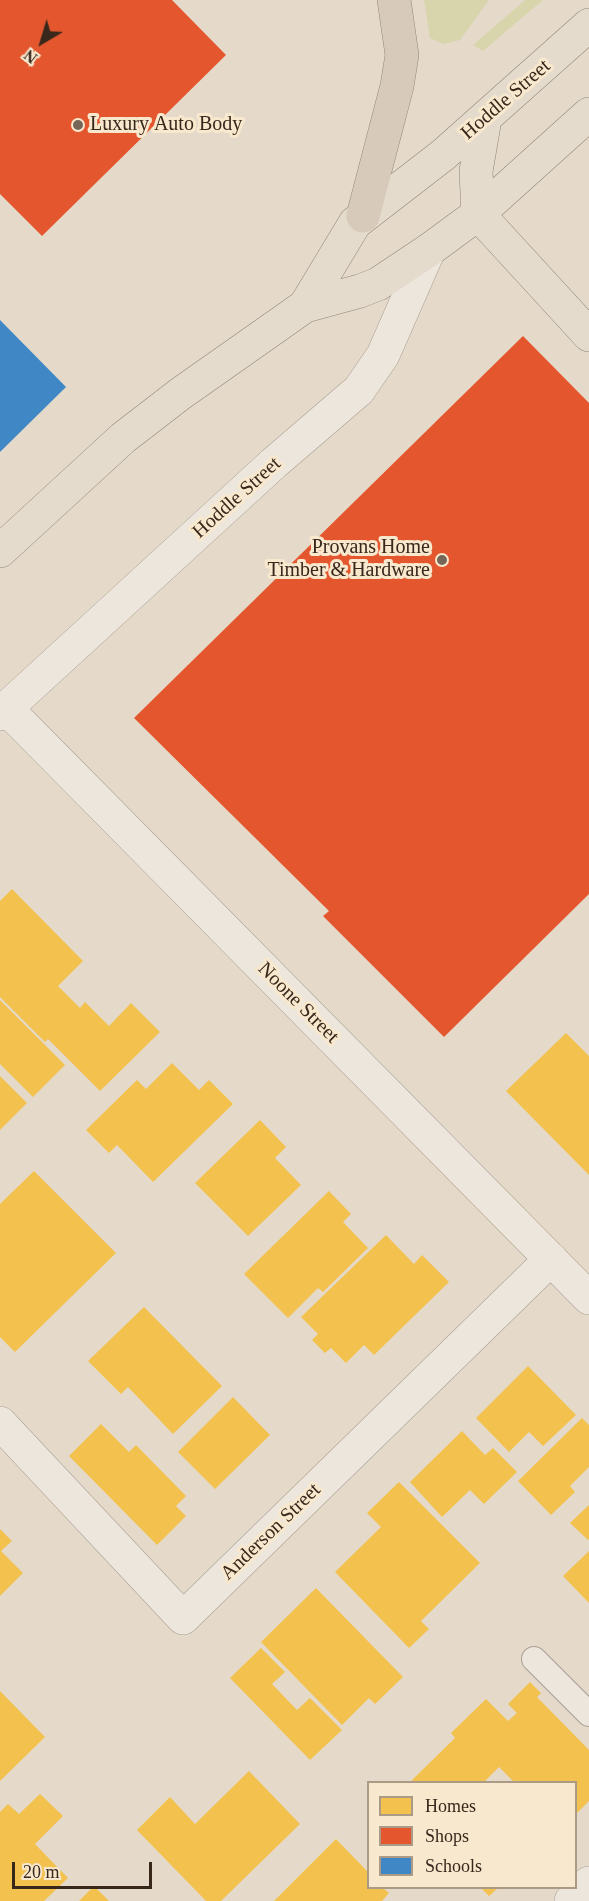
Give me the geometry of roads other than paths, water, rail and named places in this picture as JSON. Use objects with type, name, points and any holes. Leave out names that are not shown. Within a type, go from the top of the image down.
[{"type":"highway","points":[[363,216],[401,62],[400,31],[394,0]]},
{"type":"main road","name":"Hoddle Street","points":[[305,306],[348,233],[363,216],[484,119],[589,25]]},
{"type":"main road","name":"Hoddle Street","points":[[0,551],[123,438],[305,306],[378,284],[429,250],[478,214],[589,114]]},
{"type":"main road","points":[[484,119],[476,171],[478,214],[589,335]]},
{"type":"street","name":"Hoddle Street","points":[[3,711],[274,464],[359,390],[383,355],[429,250]]},
{"type":"street","name":"Noone Street","points":[[3,711],[589,1298]]},
{"type":"street","name":"Anderson Street","points":[[0,1423],[183,1618],[551,1259]]},
{"type":"street","points":[[571,1901],[589,1883]]},
{"type":"lane","points":[[534,1659],[589,1714]]},
{"type":"place","name":"Luxury Auto Body","points":[[78,125]]},
{"type":"place","name":"Provans Home Timber & Hardware","points":[[442,560]]}]
